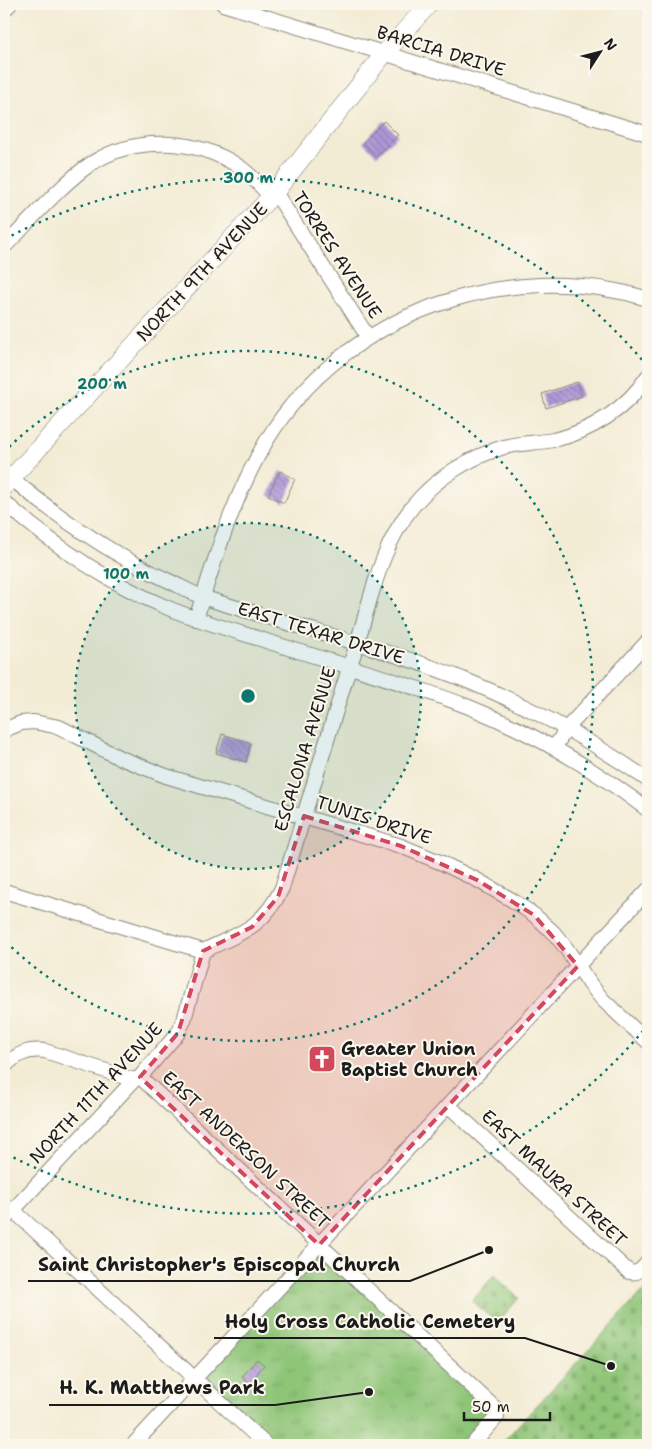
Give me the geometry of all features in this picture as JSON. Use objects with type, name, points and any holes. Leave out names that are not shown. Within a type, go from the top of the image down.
[{"type":"main road","name":"NORTH 9TH AVENUE","points":[[6,478],[273,195],[384,54],[429,4]]},
{"type":"street","points":[[4,10],[10,4]]},
{"type":"street","name":"BARCIA DRIVE","points":[[223,4],[648,134]]},
{"type":"street","name":"TORRES AVENUE","points":[[4,247],[76,175],[110,154],[129,147],[162,144],[182,145],[203,150],[224,158],[240,168],[273,195],[368,337]]},
{"type":"street","points":[[196,619],[235,505],[268,439],[293,404],[312,383],[368,337],[404,318],[450,299],[482,291],[516,286],[545,284],[577,285],[606,289],[648,299]]},
{"type":"street","name":"ESCALONA AVENUE","points":[[203,951],[252,927],[269,910],[282,888],[349,668],[358,645],[379,570],[388,547],[401,524],[425,493],[463,465],[505,447],[557,439],[596,424],[631,397],[648,376]]},
{"type":"street","name":"EAST TEXAR DRIVE","points":[[6,478],[76,529],[115,554],[145,570],[203,597],[469,681],[567,728],[648,780]]},
{"type":"street","name":"EAST TEXAR DRIVE","points":[[4,502],[29,524],[87,566],[132,591],[196,619],[419,689],[470,708],[554,748],[590,769],[648,810]]},
{"type":"street","points":[[554,748],[567,728],[648,641]]},
{"type":"street","name":"TUNIS DRIVE","points":[[4,730],[21,723],[34,722],[53,726],[118,757],[166,776],[401,846],[442,863],[477,880],[534,915],[553,932],[603,1000],[648,1042]]},
{"type":"street","points":[[133,1445],[648,890]]},
{"type":"street","points":[[4,891],[203,951]]},
{"type":"street","name":"NORTH 11TH AVENUE","points":[[8,1215],[178,1032],[184,1020],[203,951]]},
{"type":"street","name":"EAST ANDERSON STREET","points":[[4,1067],[19,1054],[35,1050],[45,1051],[137,1078],[495,1408],[498,1417],[472,1445]]},
{"type":"street","name":"EAST MAURA STREET","points":[[449,1106],[629,1272],[635,1273],[640,1271],[648,1262]]},
{"type":"street","points":[[8,1215],[266,1445]]},
{"type":"highlighted area","points":[[304,816],[401,846],[477,880],[534,915],[578,966],[319,1245],[140,1077],[178,1033],[203,951],[252,927],[278,897]]},
{"type":"green space","points":[[319,1245],[495,1408],[472,1445],[266,1445],[194,1379]]},
{"type":"green space","points":[[494,1275],[519,1298],[497,1323],[472,1301]]},
{"type":"green space","points":[[648,1286],[648,1445],[500,1445]]},
{"type":"building","points":[[384,121],[398,135],[377,156],[363,142]]},
{"type":"building","points":[[577,382],[582,396],[546,408],[542,394]]},
{"type":"building","points":[[280,471],[295,479],[284,503],[268,495]]},
{"type":"building","points":[[222,734],[251,743],[246,762],[216,753]]},
{"type":"building","points":[[257,1359],[264,1365],[255,1376],[258,1379],[252,1386],[242,1377]]},
{"type":"place","name":"Greater Union Baptist Church","points":[[322,1059]]},
{"type":"place","name":"Saint Christopher's Episcopal Church","points":[[489,1250]]},
{"type":"place","name":"Holy Cross Catholic Cemetery","points":[[611,1366]]},
{"type":"place","name":"H. K. Matthews Park","points":[[369,1392]]}]
